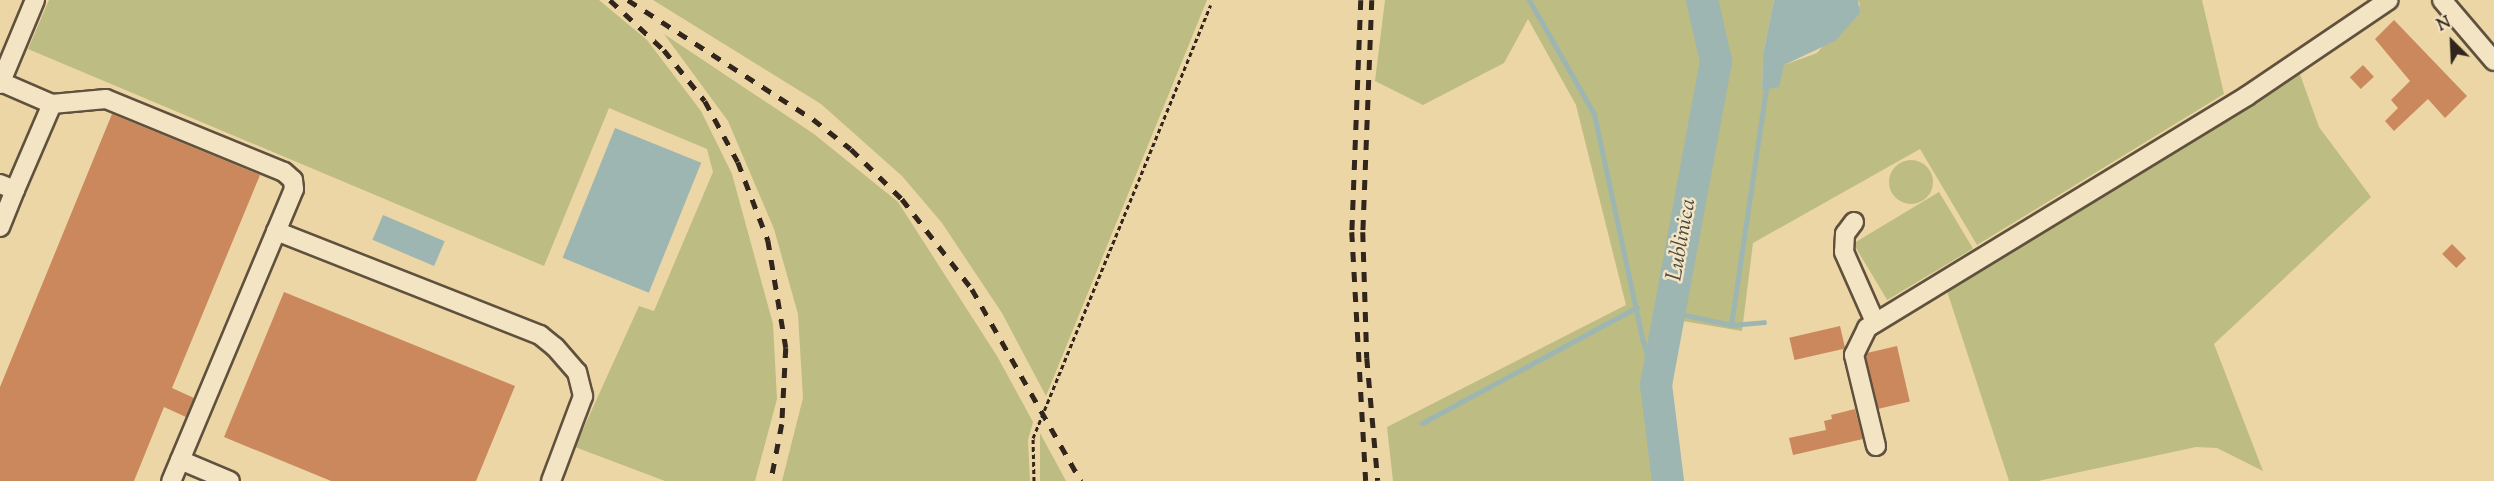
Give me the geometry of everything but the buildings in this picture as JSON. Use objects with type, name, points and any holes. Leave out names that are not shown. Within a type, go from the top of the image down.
[{"type":"street","points":[[35,0],[0,83],[52,104],[106,99],[284,172],[293,180],[294,189],[171,481]]},
{"type":"street","points":[[1876,446],[1854,355],[1861,336],[1875,322],[1991,255],[2247,96],[2389,0]]},
{"type":"street","points":[[2442,0],[2494,61]]},
{"type":"street","points":[[0,227],[8,187],[52,104]]},
{"type":"street","points":[[1854,222],[1845,234],[1844,252],[1875,322]]},
{"type":"street","points":[[276,231],[540,335],[555,347],[577,372],[583,396],[551,481]]},
{"type":"street","points":[[180,460],[230,481]]},
{"type":"path","points":[[1034,481],[1033,438],[1210,6]]},
{"type":"shaded area","points":[[49,0],[599,0],[647,40],[701,111],[732,174],[773,324],[777,399],[755,481],[665,481],[575,447],[639,306],[654,311],[713,172],[707,149],[609,108],[544,266],[28,49]]},
{"type":"shaded area","points":[[653,0],[1207,0],[1046,396],[1002,313],[942,223],[902,176],[821,104]]},
{"type":"shaded area","points":[[1385,0],[1774,0],[1763,54],[1762,89],[1784,65],[1817,53],[1860,5],[1858,0],[2202,0],[2224,94],[1977,245],[1920,149],[1753,243],[1742,331],[1671,319],[1659,431],[1667,481],[1393,481],[1387,427],[1626,305],[1576,105],[1528,19],[1504,63],[1423,105],[1375,81]]},
{"type":"shaded area","points":[[664,34],[814,134],[898,202],[997,356],[1033,422],[1028,440],[1030,481],[782,481],[803,398],[798,314],[774,229],[728,121]]},
{"type":"shaded area","points":[[2298,69],[2319,127],[2371,197],[2214,344],[2263,471],[2217,448],[2196,447],[2038,481],[2009,481],[1946,288]]},
{"type":"shaded area","points":[[1911,160],[1926,167],[1933,182],[1926,197],[1911,204],[1896,197],[1889,182],[1896,167]]},
{"type":"shaded area","points":[[1939,192],[1973,249],[1887,300],[1853,244]]},
{"type":"shaded area","points":[[1040,433],[1066,481],[1040,481]]},
{"type":"water","points":[[1774,0],[1858,0],[1860,13],[1835,41],[1784,65],[1779,87],[1762,90],[1763,54]]},
{"type":"water","points":[[615,128],[701,163],[649,293],[563,258]]},
{"type":"water","points":[[383,215],[445,241],[434,266],[372,240]]},
{"type":"waterway","points":[[1529,0],[1594,114],[1642,338],[1656,385]]},
{"type":"waterway","name":"Lublinica","points":[[1668,481],[1656,385],[1716,61],[1702,0]]},
{"type":"waterway","points":[[1667,311],[1731,325],[1766,89]]},
{"type":"waterway","points":[[1422,423],[1637,307]]},
{"type":"waterway","points":[[1731,325],[1764,322]]},
{"type":"railway","points":[[610,0],[664,50],[705,101],[738,162],[768,240],[786,348],[782,424],[771,481]]},
{"type":"railway","points":[[628,0],[813,119],[851,149],[902,199],[972,289],[1081,481]]},
{"type":"railway","points":[[1361,0],[1352,232],[1366,481]]},
{"type":"railway","points":[[1372,0],[1363,232],[1367,358],[1378,481]]}]
